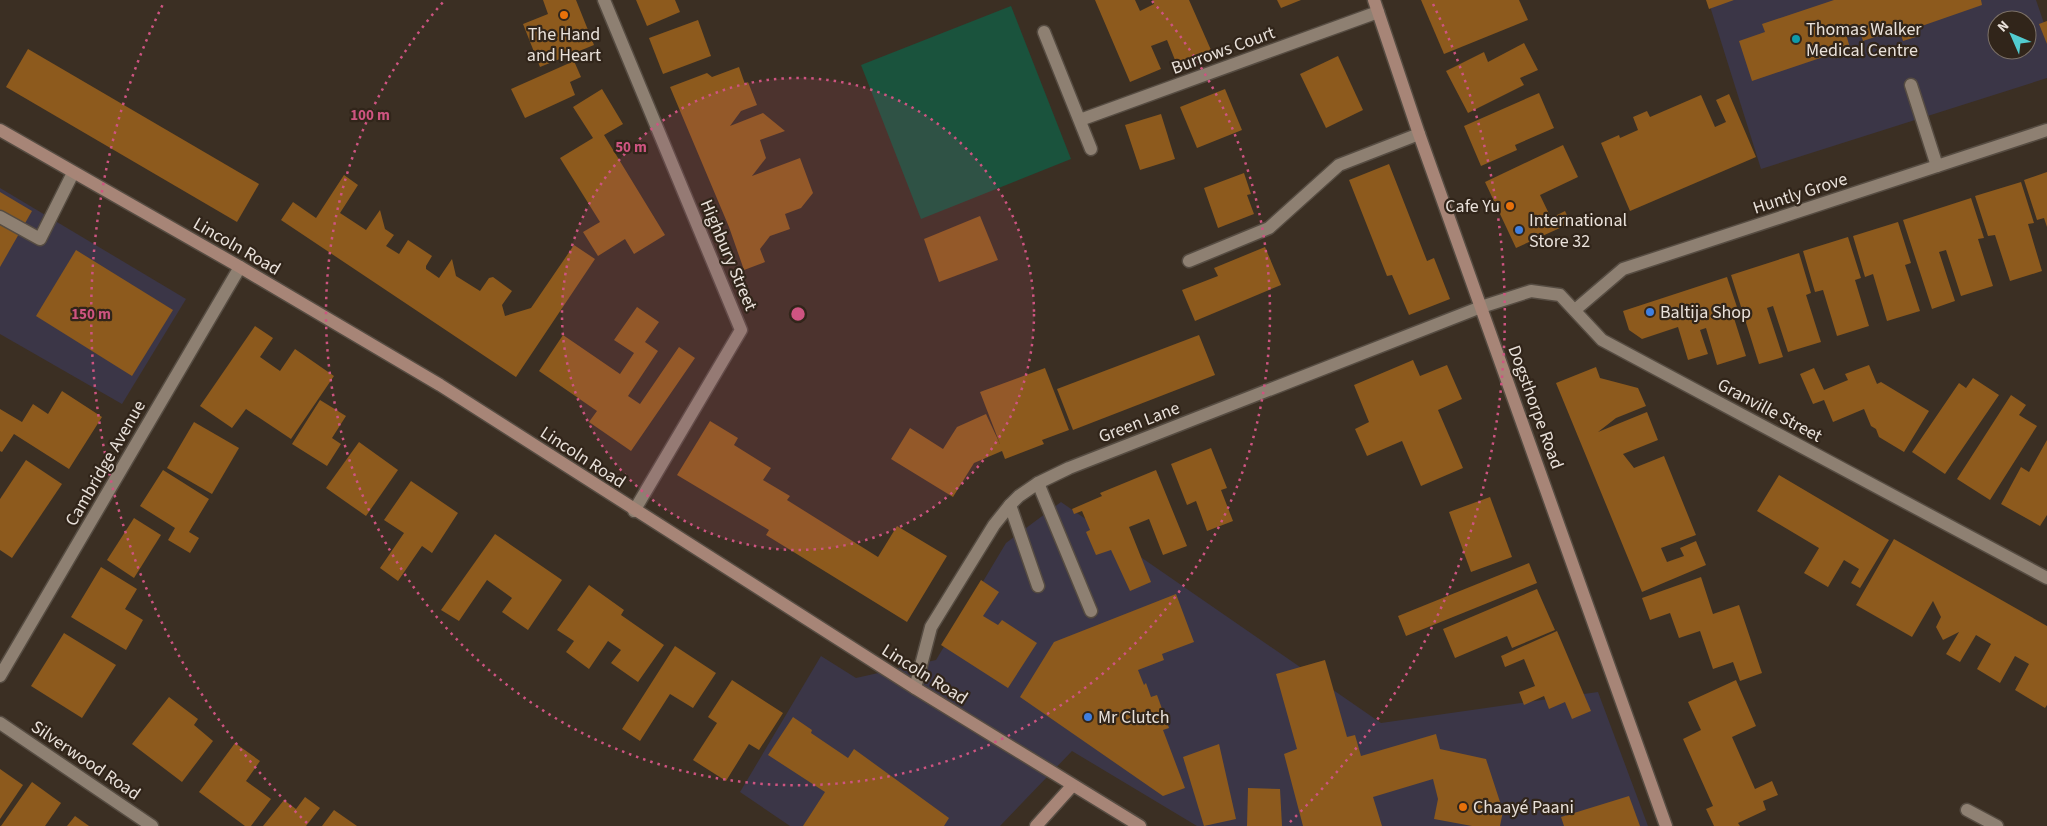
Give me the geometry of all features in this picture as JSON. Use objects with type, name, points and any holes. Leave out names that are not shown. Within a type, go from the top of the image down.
[{"type":"street","name":"Highbury Street","points":[[604,0],[741,330],[634,511]]},
{"type":"street","name":"Burrows Court","points":[[1080,120],[1376,6]]},
{"type":"street","name":"Dogsthorpe Road","points":[[1376,6],[1419,134],[1666,826]]},
{"type":"street","points":[[1044,32],[1091,149]]},
{"type":"street","points":[[1911,85],[1937,166]]},
{"type":"street","name":"Lincoln Road","points":[[0,130],[240,267],[440,386],[915,688],[1140,826]]},
{"type":"street","name":"Huntly Grove","points":[[1575,310],[1623,269],[2047,130]]},
{"type":"street","points":[[1189,261],[1270,228],[1340,165],[1419,134]]},
{"type":"street","points":[[0,217],[40,239],[73,173]]},
{"type":"street","name":"Cambridge Avenue","points":[[0,676],[240,267]]},
{"type":"street","name":"Granville Street","points":[[1481,308],[1531,291],[1560,295],[1602,340],[2047,578]]},
{"type":"street","name":"Green Lane","points":[[915,688],[931,627],[976,558],[994,525],[1010,505],[1038,483],[1069,468],[1481,308]]},
{"type":"street","points":[[1038,483],[1091,612]]},
{"type":"street","points":[[1010,505],[1038,586]]},
{"type":"street","name":"Silverwood Road","points":[[0,723],[152,826]]},
{"type":"street","points":[[1036,826],[1072,786]]},
{"type":"street","points":[[1967,810],[1997,826]]},
{"type":"shaded area","points":[[1708,0],[2036,0],[2047,32],[2047,78],[1761,169]]},
{"type":"shaded area","points":[[0,188],[186,299],[122,404],[0,334]]},
{"type":"shaded area","points":[[1061,502],[1381,723],[1598,692],[1648,826],[1197,826],[1072,751],[1000,826],[790,826],[740,792],[821,656],[856,678],[936,660],[1006,543]]},
{"type":"green space","points":[[1011,6],[1071,159],[921,219],[861,65]]},
{"type":"building","points":[[543,0],[576,0],[594,45],[540,67],[523,24],[548,14]]},
{"type":"building","points":[[636,0],[675,0],[680,12],[647,26]]},
{"type":"building","points":[[1095,0],[1135,0],[1140,11],[1154,4],[1153,0],[1189,0],[1211,50],[1177,65],[1167,40],[1151,46],[1161,69],[1130,82]]},
{"type":"building","points":[[1277,0],[1301,0],[1281,8]]},
{"type":"building","points":[[1421,0],[1519,0],[1528,20],[1444,54]]},
{"type":"building","points":[[1706,0],[1734,0],[1709,9]]},
{"type":"building","name":"Thomas Walker Medical Centre","points":[[1834,0],[1981,0],[1982,5],[1916,28],[1919,36],[1903,41],[1899,29],[1863,41],[1859,29],[1846,34],[1850,48],[1752,81],[1739,41],[1765,32],[1762,24]]},
{"type":"building","points":[[698,20],[711,56],[663,74],[649,38]]},
{"type":"building","points":[[2047,21],[2047,44],[2039,24]]},
{"type":"building","points":[[1524,43],[1538,70],[1520,78],[1524,85],[1468,113],[1446,71],[1484,52],[1488,62]]},
{"type":"building","points":[[28,49],[259,184],[237,222],[6,87]]},
{"type":"building","points":[[1338,56],[1363,110],[1326,128],[1300,74]]},
{"type":"building","points":[[574,61],[581,77],[570,82],[575,95],[525,118],[511,89]]},
{"type":"building","points":[[739,67],[745,84],[748,82],[757,105],[741,111],[730,126],[763,113],[785,131],[760,140],[766,158],[752,176],[800,158],[813,193],[801,208],[785,214],[790,229],[770,236],[760,249],[765,262],[744,270],[729,227],[670,87],[707,73],[712,77]]},
{"type":"building","points":[[602,89],[623,124],[604,135],[665,235],[634,254],[625,239],[598,256],[583,232],[600,222],[560,158],[593,138],[573,107]]},
{"type":"building","points":[[1225,89],[1242,130],[1197,148],[1180,107]]},
{"type":"building","points":[[1539,93],[1554,128],[1515,145],[1517,150],[1481,166],[1464,126]]},
{"type":"building","points":[[1729,94],[1756,157],[1630,211],[1601,143],[1619,135],[1620,138],[1638,130],[1633,117],[1647,111],[1650,117],[1701,95],[1715,127],[1726,122],[1716,100]]},
{"type":"building","points":[[1161,114],[1175,159],[1140,170],[1125,125]]},
{"type":"building","points":[[1563,145],[1578,177],[1540,195],[1551,218],[1565,211],[1571,223],[1516,248],[1485,182]]},
{"type":"building","points":[[1389,164],[1427,261],[1434,258],[1450,299],[1409,315],[1392,275],[1387,276],[1349,180]]},
{"type":"building","points":[[2047,172],[2047,227],[2044,218],[2037,220],[2024,180]]},
{"type":"building","points":[[1244,173],[1251,194],[1247,195],[1254,214],[1218,228],[1204,188]]},
{"type":"building","points":[[344,175],[358,185],[340,213],[366,230],[380,210],[385,229],[394,235],[386,246],[399,254],[408,240],[432,256],[426,269],[439,278],[452,259],[456,276],[480,291],[489,278],[493,277],[512,291],[502,305],[505,316],[531,308],[574,245],[595,259],[516,377],[281,220],[293,202],[316,218]]},
{"type":"building","points":[[2021,182],[2034,223],[2028,224],[2042,271],[2010,281],[1995,235],[1988,236],[1975,196]]},
{"type":"building","points":[[0,192],[32,211],[0,267]]},
{"type":"building","points":[[1971,198],[1984,238],[1978,239],[1993,286],[1961,296],[1946,250],[1939,252],[1955,301],[1932,309],[1903,220]]},
{"type":"building","points":[[980,216],[998,260],[939,282],[924,239]]},
{"type":"building","points":[[1898,222],[1911,263],[1905,265],[1920,311],[1887,321],[1873,274],[1865,277],[1853,236]]},
{"type":"building","points":[[1848,237],[1861,278],[1855,280],[1869,326],[1837,336],[1823,290],[1815,292],[1803,251]]},
{"type":"building","points":[[1265,247],[1281,285],[1195,321],[1182,290],[1218,276],[1214,268]]},
{"type":"building","points":[[76,250],[173,310],[132,376],[36,316]]},
{"type":"building","points":[[1799,253],[1811,293],[1806,295],[1821,342],[1788,352],[1773,306],[1767,308],[1783,357],[1759,364],[1731,275]]},
{"type":"building","points":[[1727,277],[1739,313],[1733,315],[1746,356],[1717,365],[1706,328],[1700,330],[1708,354],[1688,360],[1678,327],[1642,339],[1629,330],[1623,311]]},
{"type":"building","points":[[637,307],[659,322],[645,342],[658,351],[628,396],[640,404],[679,347],[695,358],[631,451],[589,422],[597,411],[539,371],[563,335],[620,374],[634,353],[614,340]]},
{"type":"building","points":[[255,326],[273,338],[260,357],[280,371],[295,349],[334,376],[291,439],[246,409],[232,428],[200,406]]},
{"type":"building","points":[[1199,335],[1215,375],[1073,430],[1057,389]]},
{"type":"building","points":[[1413,360],[1420,376],[1447,365],[1462,399],[1438,410],[1463,468],[1421,486],[1402,441],[1367,456],[1355,429],[1369,422],[1354,385]]},
{"type":"building","points":[[1869,365],[1877,384],[1881,382],[1929,411],[1904,452],[1879,437],[1876,429],[1871,426],[1864,409],[1833,422],[1824,400],[1813,404],[1800,374],[1814,368],[1824,390],[1848,380],[1845,374]]},
{"type":"building","points":[[1596,367],[1600,378],[1638,388],[1646,406],[1616,418],[1598,432],[1647,412],[1658,440],[1623,454],[1634,468],[1664,456],[1696,535],[1661,548],[1667,562],[1684,556],[1680,548],[1696,541],[1706,565],[1642,592],[1556,383]]},
{"type":"building","points":[[1045,368],[1069,430],[1042,440],[1044,444],[1005,459],[1002,451],[974,463],[953,497],[891,459],[910,428],[943,449],[957,427],[986,414],[1000,444],[980,392]]},
{"type":"building","points":[[1973,378],[1999,395],[1945,474],[1912,452],[1959,383],[1966,388]]},
{"type":"building","points":[[62,391],[102,417],[69,469],[14,434],[2,452],[0,451],[0,409],[22,422],[33,404],[48,414]]},
{"type":"building","points":[[2011,395],[2026,405],[2019,415],[2037,426],[1990,500],[1957,479]]},
{"type":"building","points":[[320,400],[346,416],[332,438],[341,444],[327,466],[292,444]]},
{"type":"building","points":[[710,421],[738,438],[734,445],[771,468],[763,480],[790,496],[787,500],[878,557],[897,526],[947,556],[907,622],[766,535],[769,530],[677,475]]},
{"type":"building","points":[[194,422],[239,448],[212,494],[167,468]]},
{"type":"building","points":[[2047,440],[2047,515],[2040,526],[2001,504],[2021,467],[2029,472]]},
{"type":"building","points":[[359,442],[398,470],[366,516],[326,488]]},
{"type":"building","points":[[1211,448],[1227,488],[1221,490],[1233,521],[1207,531],[1196,501],[1187,505],[1171,464]]},
{"type":"building","points":[[26,460],[62,484],[12,558],[0,550],[0,499]]},
{"type":"building","points":[[163,470],[209,499],[189,532],[199,538],[190,553],[168,540],[175,528],[140,506]]},
{"type":"building","points":[[1156,470],[1187,546],[1163,555],[1149,519],[1129,527],[1151,582],[1130,591],[1111,550],[1096,555],[1086,532],[1090,530],[1082,511],[1074,514],[1072,509],[1102,496],[1100,493]]},
{"type":"building","points":[[1779,475],[1889,540],[1860,588],[1851,583],[1859,569],[1844,560],[1828,587],[1804,573],[1819,548],[1757,511]]},
{"type":"building","points":[[411,481],[458,513],[432,553],[422,546],[398,581],[380,568],[404,533],[384,520]]},
{"type":"building","points":[[1490,497],[1512,557],[1471,572],[1449,512]]},
{"type":"building","points":[[134,518],[161,535],[134,578],[107,560]]},
{"type":"building","points":[[495,534],[562,580],[528,630],[502,612],[512,598],[487,580],[459,621],[441,610]]},
{"type":"building","points":[[1894,539],[2047,626],[2047,705],[2045,708],[2015,690],[2029,664],[2015,656],[2000,683],[1977,669],[1991,644],[1976,635],[1960,662],[1946,654],[1959,632],[1943,640],[1936,627],[1941,617],[1933,601],[1912,637],[1856,605]]},
{"type":"building","points":[[1529,563],[1537,583],[1406,636],[1398,616]]},
{"type":"building","points":[[101,567],[137,589],[125,609],[143,620],[126,650],[71,617]]},
{"type":"building","points":[[1701,577],[1713,614],[1739,605],[1762,673],[1740,681],[1733,662],[1713,669],[1700,631],[1679,638],[1670,613],[1650,620],[1642,598]]},
{"type":"building","points":[[981,580],[999,592],[983,616],[998,625],[1002,620],[1037,643],[1008,688],[941,645]]},
{"type":"building","points":[[589,585],[624,610],[621,615],[664,645],[638,682],[611,663],[621,650],[608,641],[589,669],[566,652],[574,641],[557,630]]},
{"type":"building","points":[[1537,589],[1555,630],[1512,648],[1507,636],[1455,658],[1443,629]]},
{"type":"building","points":[[1176,594],[1194,642],[1162,654],[1164,660],[1138,670],[1144,685],[1146,683],[1151,697],[1157,695],[1169,728],[1163,730],[1185,788],[1163,796],[1020,697],[1054,642]]},
{"type":"building","points":[[1557,631],[1591,711],[1572,719],[1565,702],[1549,709],[1544,696],[1524,705],[1519,692],[1535,686],[1524,659],[1505,667],[1501,656]]},
{"type":"building","points":[[64,633],[116,665],[82,718],[31,686]]},
{"type":"building","points":[[675,646],[716,673],[693,708],[670,694],[640,741],[622,729]]},
{"type":"building","points":[[1325,660],[1347,737],[1355,735],[1361,756],[1436,734],[1440,749],[1486,759],[1503,811],[1500,826],[1472,826],[1434,819],[1438,799],[1433,779],[1373,797],[1382,826],[1303,826],[1284,754],[1297,749],[1276,674]]},
{"type":"building","points":[[732,680],[783,713],[759,750],[749,744],[726,781],[693,760],[717,723],[708,717]]},
{"type":"building","points":[[1736,680],[1756,726],[1732,737],[1755,789],[1772,781],[1778,795],[1763,801],[1766,810],[1738,823],[1740,826],[1714,826],[1706,809],[1713,806],[1683,739],[1701,730],[1688,702]]},
{"type":"building","points":[[169,697],[198,719],[194,725],[213,741],[182,782],[132,744]]},
{"type":"building","points":[[793,717],[812,730],[811,733],[848,758],[854,749],[949,818],[944,826],[803,826],[825,792],[768,755]]},
{"type":"building","points":[[235,743],[260,761],[246,781],[271,799],[251,826],[245,826],[199,792]]},
{"type":"building","points":[[1219,744],[1236,819],[1204,826],[1183,757]]},
{"type":"building","points":[[0,769],[23,785],[0,819]]},
{"type":"building","points":[[32,782],[61,803],[45,826],[1,826]]},
{"type":"building","points":[[1248,788],[1280,789],[1282,826],[1247,826]]},
{"type":"building","points":[[1629,796],[1640,826],[1564,826],[1561,817]]},
{"type":"building","points":[[305,797],[320,808],[306,826],[263,826],[284,800],[296,809]]},
{"type":"building","points":[[334,810],[357,826],[322,826]]},
{"type":"building","points":[[75,816],[89,826],[67,826]]},
{"type":"place","name":"The Hand and Heart","points":[[564,15]]},
{"type":"place","name":"Thomas Walker Medical Centre","points":[[1796,39]]},
{"type":"place","name":"Cafe Yu","points":[[1510,206]]},
{"type":"place","name":"International Store 32","points":[[1519,230]]},
{"type":"place","name":"Baltija Shop","points":[[1650,312]]},
{"type":"place","name":"Mr Clutch","points":[[1088,717]]},
{"type":"place","name":"Chaayé Paani","points":[[1463,807]]}]
